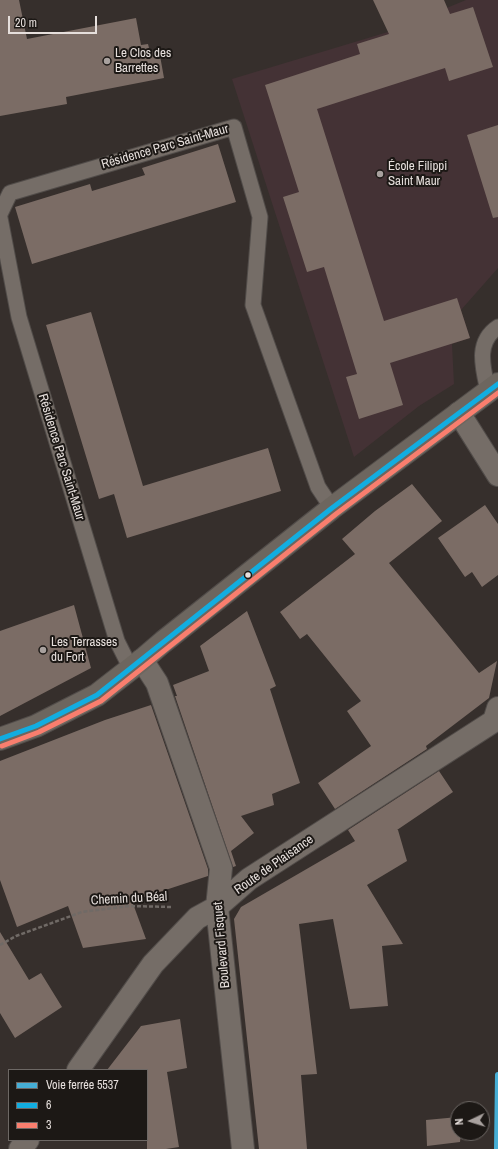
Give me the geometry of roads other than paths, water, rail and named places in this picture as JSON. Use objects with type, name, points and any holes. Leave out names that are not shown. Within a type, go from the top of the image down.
[{"type":"main road","points":[[0,739],[36,726],[97,695],[332,508],[493,388]]},
{"type":"street","points":[[459,413],[498,475]]},
{"type":"street","name":"Boulevard Fisquet","points":[[136,664],[157,683],[221,868],[217,907],[244,1149]]},
{"type":"street","name":"Route de Plaisance","points":[[79,1069],[153,964],[197,918],[217,907],[249,878],[496,714]]},
{"type":"street","points":[[20,1149],[27,1141]]},
{"type":"lane","name":"Résidence Parc Saint-Maur","points":[[0,214],[10,192],[234,127],[260,217],[253,305],[318,488],[332,508]]},
{"type":"lane","name":"Résidence Parc Saint-Maur","points":[[0,218],[19,317],[117,641],[136,664]]},
{"type":"lane","points":[[493,388],[484,368],[483,349],[487,336],[498,327]]},
{"type":"rail line","name":"5537","points":[[497,1149],[498,1075]]},
{"type":"place","name":"Le Clos des Barrettes","points":[[107,61]]},
{"type":"place","name":"École Filippi Saint Maur","points":[[380,174]]},
{"type":"place","name":"Les Terrasses du Fort","points":[[43,650]]}]
